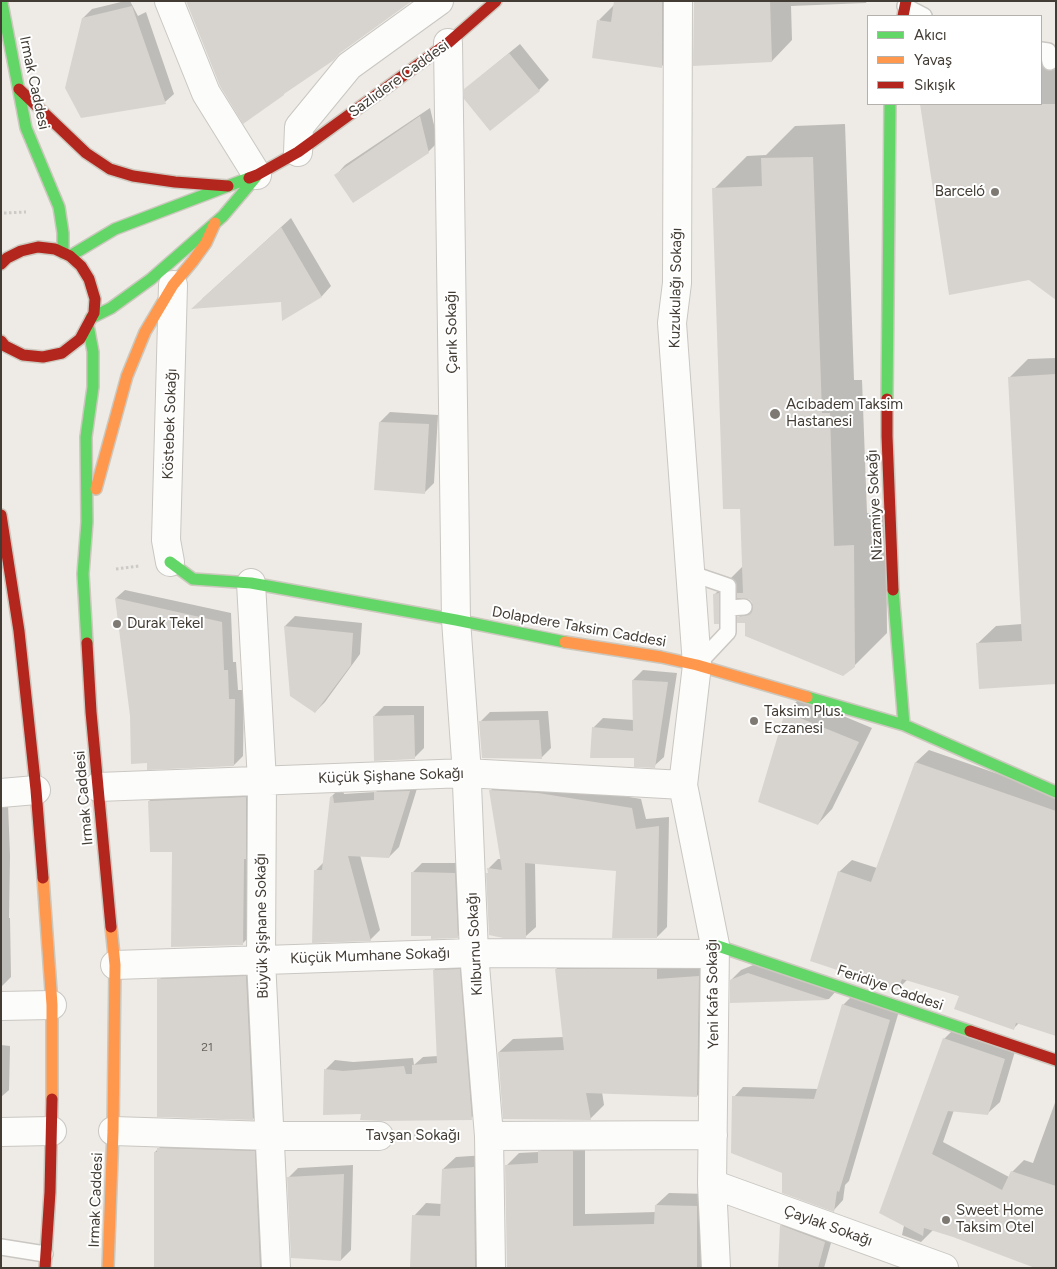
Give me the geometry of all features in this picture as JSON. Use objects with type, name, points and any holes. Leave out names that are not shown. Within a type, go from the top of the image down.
[{"type":"main road","points":[[1,3],[17,1]]},
{"type":"main road","name":"Sazlıdere Caddesi","points":[[257,176],[298,152],[448,43],[496,1]]},
{"type":"main road","name":"Irmak Caddesi","points":[[1,3],[26,128],[59,207],[67,255],[81,266],[89,279],[95,299],[94,313],[90,322],[93,352],[93,387],[86,438],[87,522],[83,574],[91,712],[115,965],[113,1131],[108,1268]]},
{"type":"main road","points":[[19,90],[86,153],[110,169],[133,176],[175,182],[228,186]]},
{"type":"main road","name":"Nizamiye Sokağı","points":[[890,105],[887,436],[894,608],[904,725]]},
{"type":"main road","points":[[1,264],[7,258],[21,251],[38,247],[54,249],[67,255],[115,229],[257,176]]},
{"type":"main road","points":[[1,341],[5,346],[23,355],[43,358],[62,353],[80,339],[90,322],[151,279],[216,223],[257,176]]},
{"type":"main road","points":[[87,522],[127,376],[145,332],[173,285],[206,243],[216,223]]},
{"type":"main road","points":[[1,515],[3,546],[19,630],[36,790],[52,1005],[52,1131],[45,1261]]},
{"type":"main road","name":"Dolapdere Taksim Caddesi","points":[[170,562],[193,579],[251,584],[456,620],[565,642],[661,657],[696,665],[904,725],[1056,792]]},
{"type":"main road","name":"Feridiye Caddesi","points":[[715,950],[1056,1060]]},
{"type":"street","points":[[169,1],[206,93],[257,176]]},
{"type":"street","points":[[298,152],[299,127],[349,66],[439,1]]},
{"type":"street","name":"Kuzukulağı Sokağı","points":[[678,1],[677,283],[672,323],[696,665]]},
{"type":"street","name":"Çarık Sokağı","points":[[448,43],[456,620]]},
{"type":"street","name":"Köstebek Sokağı","points":[[170,562],[166,540],[173,285]]},
{"type":"street","name":"Büyük Şişhane Sokağı","points":[[251,584],[262,781],[261,960],[276,1268]]},
{"type":"street","name":"Kılburnu Sokağı","points":[[456,620],[466,773],[474,953],[489,1136],[491,1268]]},
{"type":"street","name":"Yeni Kafa Sokağı","points":[[696,665],[683,785],[715,950],[712,1184],[716,1268]]},
{"type":"street","name":"Küçük Şişhane Sokağı","points":[[98,787],[466,773],[683,785]]},
{"type":"street","points":[[1,793],[36,790]]},
{"type":"street","name":"Küçük Mumhane Sokağı","points":[[115,965],[474,953],[715,950]]},
{"type":"street","points":[[1,1006],[52,1005]]},
{"type":"street","points":[[1,1132],[52,1131]]},
{"type":"street","name":"Tavşan Sokağı","points":[[113,1131],[270,1136],[379,1136]]},
{"type":"street","points":[[489,1136],[713,1135]]},
{"type":"street","name":"Çaylak Sokağı","points":[[712,1184],[944,1268]]},
{"type":"lane","points":[[905,8],[922,15]]},
{"type":"lane","points":[[690,573],[728,586],[728,632],[696,665]]},
{"type":"lane","points":[[728,608],[744,607]]},
{"type":"lane","points":[[1,1247],[45,1261]]},
{"type":"path","points":[[83,574],[170,562]]},
{"type":"path","name":"Tavşan Sokağı","points":[[379,1136],[489,1136]]},
{"type":"building","points":[[186,1],[412,1],[340,53],[334,60],[243,124],[220,86]]},
{"type":"building","points":[[614,1],[662,1],[662,68],[592,58],[597,20],[611,22]]},
{"type":"building","points":[[694,1],[770,1],[772,62],[693,66]]},
{"type":"building","points":[[132,6],[166,104],[81,118],[65,88],[82,18]]},
{"type":"building","points":[[509,53],[540,91],[490,131],[464,99],[464,89]]},
{"type":"building","name":"Barceló","points":[[1056,104],[1056,300],[1029,280],[949,295],[920,105]]},
{"type":"building","points":[[420,116],[429,153],[353,203],[334,175]]},
{"type":"building","name":"Acıbadem Taksim Hastanesi","points":[[813,157],[822,413],[830,413],[834,546],[854,545],[855,667],[843,676],[745,636],[745,623],[737,623],[737,617],[749,615],[753,607],[749,599],[737,598],[737,593],[743,593],[740,509],[723,509],[712,188],[762,186],[761,158]]},
{"type":"building","points":[[281,227],[322,297],[282,321],[281,302],[191,309]]},
{"type":"building","points":[[1056,374],[1056,684],[979,689],[976,643],[1022,641],[1008,377]]},
{"type":"building","points":[[379,422],[429,424],[425,494],[374,490]]},
{"type":"building","points":[[719,593],[719,624],[714,624],[713,594]]},
{"type":"building","points":[[115,598],[222,622],[224,670],[228,670],[229,699],[235,699],[234,766],[147,770],[147,763],[131,764],[130,716]]},
{"type":"building","points":[[284,626],[353,633],[351,665],[315,713],[290,696]]},
{"type":"building","points":[[632,680],[668,682],[655,768],[634,767],[634,758],[590,758],[592,727],[633,731]]},
{"type":"building","points":[[785,712],[859,742],[818,825],[758,802]]},
{"type":"building","points":[[414,715],[415,759],[374,761],[373,716]]},
{"type":"building","points":[[539,720],[542,759],[482,758],[479,721]]},
{"type":"building","points":[[915,762],[1056,811],[1056,1036],[1016,1023],[1014,1030],[954,1009],[959,996],[902,979],[898,990],[810,961],[838,871],[871,882]]},
{"type":"building","points":[[489,790],[538,793],[632,808],[636,829],[659,826],[657,938],[612,938],[616,871],[525,863],[526,938],[503,938],[489,935],[487,868],[502,870]]},
{"type":"building","points":[[410,791],[389,858],[348,856],[371,941],[312,943],[314,870],[322,870],[330,797],[333,796],[334,803],[374,800],[374,792]]},
{"type":"building","points":[[246,797],[243,945],[171,947],[172,852],[150,852],[148,801]]},
{"type":"building","points":[[411,872],[455,873],[458,938],[431,939],[431,936],[411,936]]},
{"type":"building","points":[[460,969],[472,1120],[382,1121],[360,1120],[361,1114],[323,1115],[324,1069],[343,1071],[404,1066],[406,1074],[412,1074],[412,1065],[437,1063],[433,970]]},
{"type":"building","points":[[555,969],[657,969],[657,979],[699,976],[697,1097],[586,1093],[591,1120],[503,1119],[498,1052],[564,1050]]},
{"type":"building","points":[[748,973],[829,1000],[730,1003],[730,980]]},
{"type":"building","points":[[246,976],[253,1120],[157,1117],[157,979]]},
{"type":"building","points":[[842,1004],[890,1020],[839,1192],[837,1191],[834,1212],[782,1193],[782,1173],[731,1153],[732,1096],[814,1099]]},
{"type":"building","points":[[943,1038],[1005,1059],[988,1115],[948,1111],[932,1154],[1002,1190],[1011,1171],[1056,1186],[1056,1268],[1035,1268],[924,1228],[923,1236],[879,1213]]},
{"type":"building","points":[[157,1148],[255,1151],[260,1268],[154,1268],[154,1152],[157,1152]]},
{"type":"building","points":[[538,1151],[573,1151],[573,1226],[654,1224],[655,1205],[697,1206],[697,1268],[507,1268],[505,1165],[538,1163]]},
{"type":"building","points":[[474,1167],[475,1268],[410,1268],[412,1215],[440,1216],[442,1169]]},
{"type":"building","points":[[344,1174],[341,1261],[291,1258],[287,1177]]},
{"type":"building","points":[[780,1225],[825,1242],[818,1268],[778,1268]]},
{"type":"traffic: fast","points":[[2,3],[26,128],[59,207],[63,233],[63,253]]},
{"type":"traffic: fast","points":[[887,399],[890,105]]},
{"type":"traffic: fast","points":[[91,318],[111,308],[151,279],[223,216],[256,177]]},
{"type":"traffic: fast","points":[[70,256],[115,229],[249,178]]},
{"type":"traffic: fast","points":[[87,643],[83,574],[87,522],[86,437],[93,387],[93,352],[88,325]]},
{"type":"traffic: fast","points":[[170,562],[193,579],[251,583],[565,642]]},
{"type":"traffic: fast","points":[[893,590],[904,725]]},
{"type":"traffic: fast","points":[[807,697],[904,725],[1056,792]]},
{"type":"traffic: fast","points":[[715,945],[970,1031]]},
{"type":"traffic: slow","points":[[96,489],[127,376],[145,332],[173,285],[206,243],[215,223]]},
{"type":"traffic: slow","points":[[565,642],[661,657],[697,665],[807,697]]},
{"type":"traffic: slow","points":[[43,878],[52,1005],[52,1099]]},
{"type":"traffic: slow","points":[[108,1268],[113,1131],[115,965],[111,927]]},
{"type":"traffic: jam","points":[[249,178],[298,152],[448,43],[496,1]]},
{"type":"traffic: jam","points":[[903,15],[906,1]]},
{"type":"traffic: jam","points":[[19,89],[86,153],[110,169],[133,176],[175,182],[228,186]]},
{"type":"traffic: jam","points":[[1,264],[7,258],[21,251],[38,247],[55,249],[70,256],[81,266],[89,279],[95,299],[94,313],[80,339],[62,353],[43,357],[23,355],[5,346],[1,341]]},
{"type":"traffic: jam","points":[[887,399],[893,590]]},
{"type":"traffic: jam","points":[[1,515],[19,631],[36,790],[43,878]]},
{"type":"traffic: jam","points":[[87,643],[91,712],[111,927]]},
{"type":"traffic: jam","points":[[970,1031],[1056,1060]]},
{"type":"traffic: jam","points":[[45,1268],[50,1192],[52,1099]]},
{"type":"place","name":"Barceló","points":[[995,192]]},
{"type":"place","name":"Acıbadem Taksim Hastanesi","points":[[775,414]]},
{"type":"place","name":"Durak Tekel","points":[[117,624]]},
{"type":"place","name":"Taksim Plus. Eczanesi","points":[[754,721]]},
{"type":"place","name":"Sweet Home Taksim Otel","points":[[946,1220]]}]
